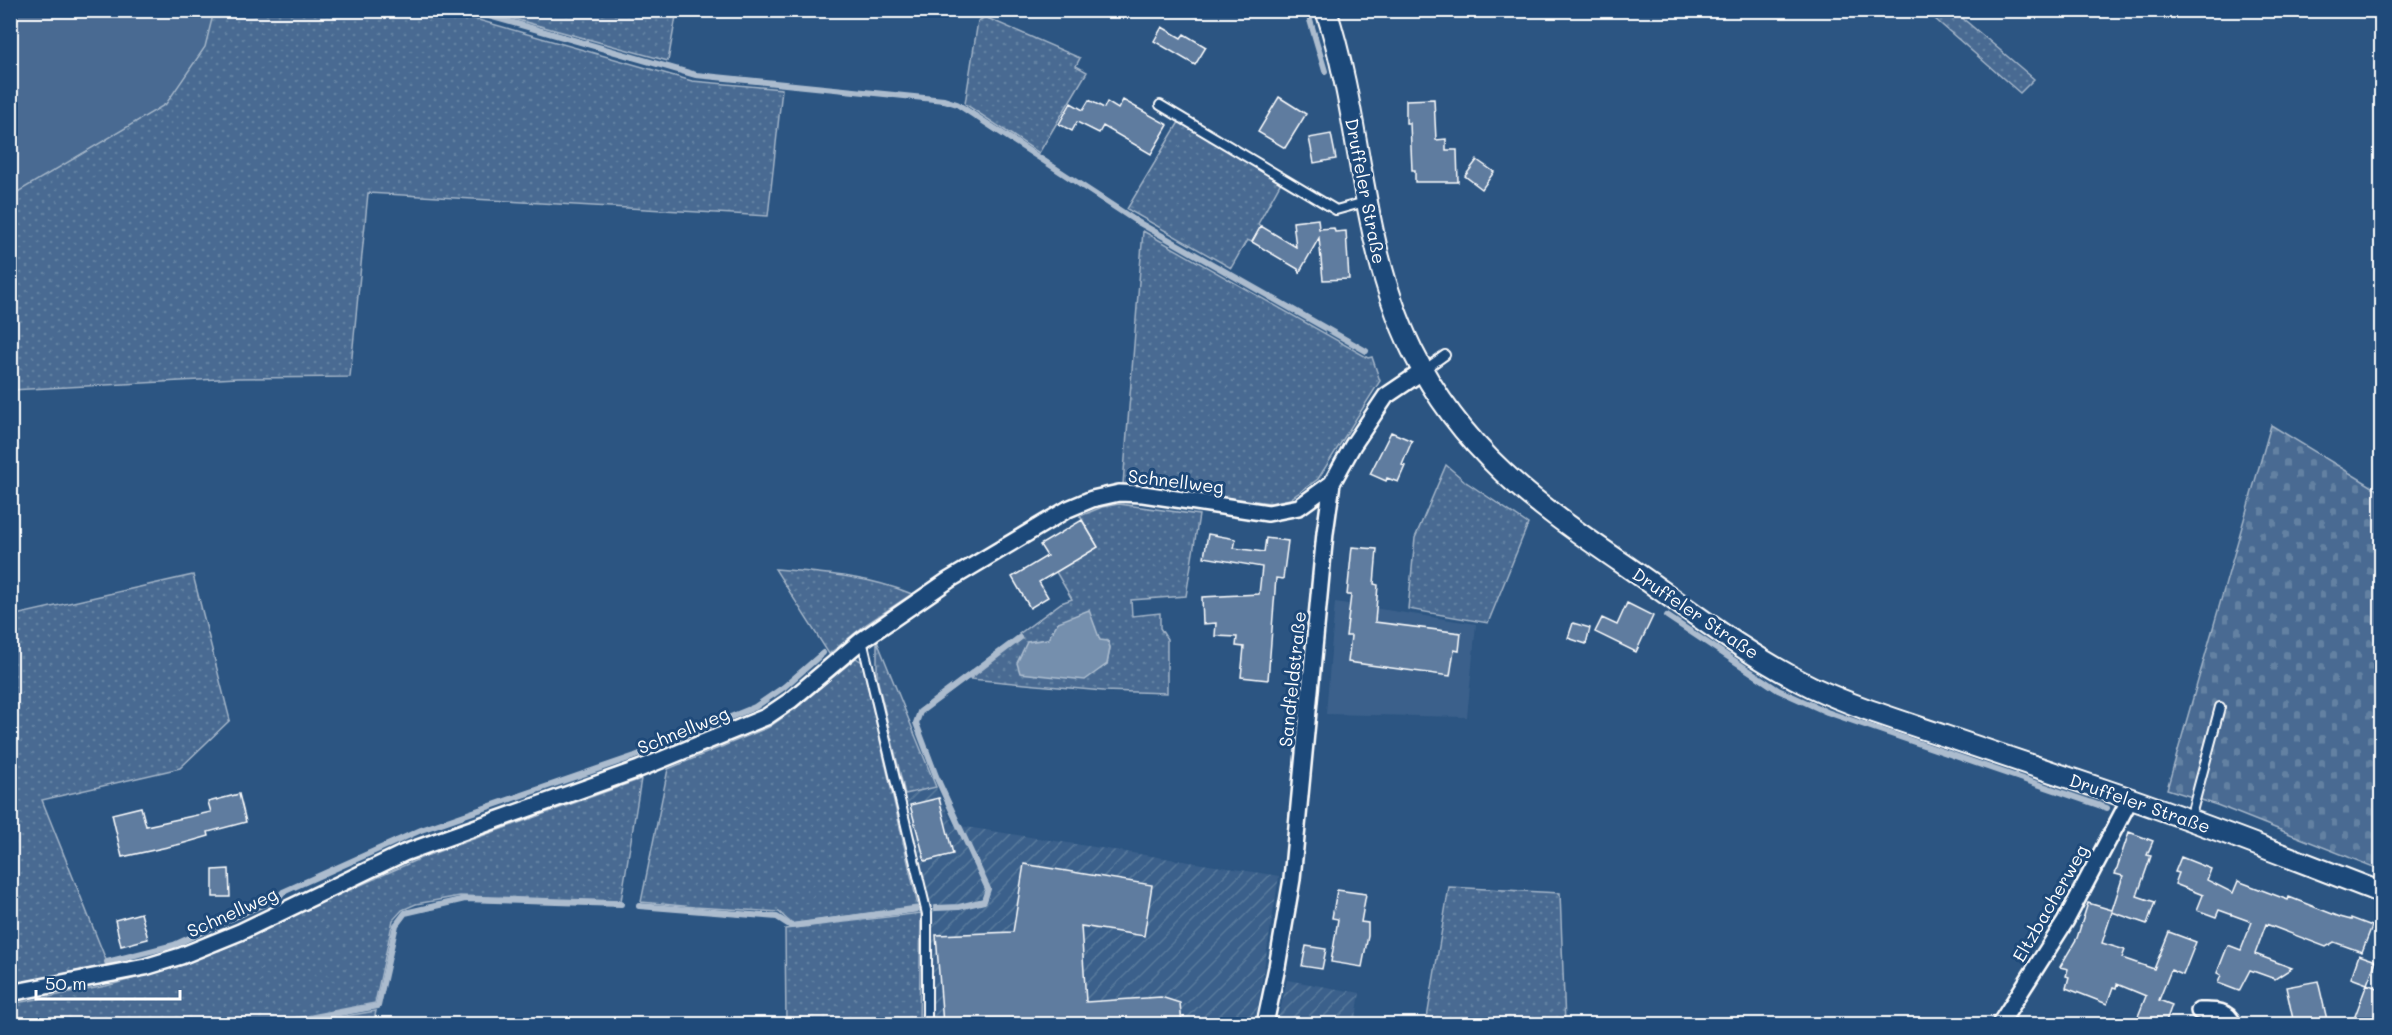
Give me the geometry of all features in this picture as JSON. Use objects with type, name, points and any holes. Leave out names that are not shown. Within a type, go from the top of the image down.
[{"type":"street","name":"Druffeler Straße","points":[[1326,10],[1339,51],[1365,202],[1379,266],[1398,318],[1423,371],[1469,437],[1516,485],[1551,514],[1785,673],[1815,688],[1877,713],[2130,799],[2382,893]]},
{"type":"street","name":"Sandfeldstraße","points":[[1265,1024],[1278,967],[1292,879],[1325,533],[1332,483],[1353,445],[1386,396],[1423,371]]},
{"type":"street","name":"Schnellweg","points":[[10,993],[136,969],[181,956],[240,932],[404,853],[639,770],[766,717],[791,700],[862,640],[949,580],[1068,509],[1092,499],[1119,493],[1143,494],[1268,513],[1299,507],[1332,483]]},
{"type":"street","name":"Eltzbacherweg","points":[[2000,1024],[2065,922],[2130,799]]},
{"type":"street","points":[[2199,1011],[2222,1012],[2232,1019],[2233,1024]]},
{"type":"lane","points":[[1160,105],[1336,210],[1365,202]]},
{"type":"lane","points":[[1423,371],[1445,355]]},
{"type":"lane","points":[[862,640],[927,914],[927,1024]]},
{"type":"lane","points":[[2190,821],[2220,707]]},
{"type":"shaded area","points":[[1335,602],[1476,624],[1467,717],[1326,714]]},
{"type":"shaded area","points":[[1089,610],[1100,640],[1108,641],[1110,648],[1107,664],[1085,680],[1020,673],[1017,663],[1027,642],[1048,639],[1058,622]]},
{"type":"shaded area","points":[[936,787],[953,825],[1279,876],[1255,1024],[919,1024],[921,913],[893,797]]},
{"type":"shaded area","points":[[1287,980],[1360,993],[1355,1024],[1277,1024]]},
{"type":"green space","points":[[10,11],[214,11],[205,47],[166,104],[11,196]]},
{"type":"green space","points":[[11,11],[447,11],[692,81],[782,89],[768,216],[368,193],[350,377],[237,378],[11,390]]},
{"type":"green space","points":[[485,11],[677,11],[668,61]]},
{"type":"green space","points":[[1926,11],[1954,11],[2034,79],[2020,93]]},
{"type":"green space","points":[[985,17],[1080,58],[1076,66],[1087,72],[1039,153],[965,104],[978,21]]},
{"type":"green space","points":[[1179,122],[1281,182],[1258,224],[1261,226],[1252,242],[1247,240],[1231,268],[1127,209]]},
{"type":"green space","points":[[1143,231],[1368,358],[1372,357],[1380,381],[1318,479],[1290,499],[1270,503],[1123,484]]},
{"type":"green space","points":[[2271,425],[2381,492],[2381,870],[2217,805],[2167,789]]},
{"type":"green space","points":[[1446,465],[1466,482],[1528,524],[1488,623],[1408,609],[1415,538]]},
{"type":"green space","points":[[1119,504],[1199,515],[1186,596],[1131,600],[1132,616],[1160,613],[1160,628],[1167,639],[1167,693],[1103,691],[970,679],[1022,639],[1019,634],[1061,603],[1072,599],[1056,572],[1098,547],[1080,516],[1102,507]],"holes":[[[1048,639],[1108,641],[1110,647],[1107,664],[1095,671],[1027,642]]]},
{"type":"green space","points":[[775,569],[862,579],[912,594],[865,625],[829,654]]},
{"type":"green space","points":[[193,575],[230,720],[180,768],[42,800],[108,965],[11,984],[11,616]]},
{"type":"green space","points":[[877,641],[936,787],[905,794],[877,678]]},
{"type":"green space","points":[[856,658],[862,662],[918,906],[792,924],[779,912],[641,902],[668,769],[769,727],[795,709]]},
{"type":"green space","points":[[641,779],[621,901],[460,896],[416,904],[402,910],[393,920],[375,1003],[265,1024],[11,1024],[11,1004],[106,986],[183,965],[423,857]]},
{"type":"green space","points":[[1449,887],[1560,893],[1565,1024],[1426,1024]]},
{"type":"green space","points":[[921,913],[919,1024],[786,1024],[785,929]]},
{"type":"green space","points":[[376,1011],[373,1024],[298,1024]]},
{"type":"building","points":[[1162,27],[1181,38],[1184,34],[1206,47],[1195,65],[1154,41]]},
{"type":"building","points":[[1279,97],[1306,114],[1285,148],[1258,132]]},
{"type":"building","points":[[1434,99],[1436,140],[1446,139],[1446,150],[1457,150],[1458,182],[1415,182],[1415,170],[1412,170],[1410,123],[1406,123],[1406,100]]},
{"type":"building","points":[[1089,100],[1104,108],[1107,102],[1118,109],[1123,100],[1168,125],[1151,154],[1103,126],[1099,133],[1077,122],[1072,131],[1059,124],[1071,103],[1083,110]]},
{"type":"building","points":[[1331,134],[1336,159],[1314,163],[1309,138]]},
{"type":"building","points":[[1477,160],[1494,172],[1482,189],[1465,176]]},
{"type":"building","points":[[1318,219],[1319,229],[1334,228],[1335,232],[1346,231],[1349,279],[1323,280],[1319,238],[1299,273],[1298,269],[1252,242],[1261,226],[1296,247],[1293,222]]},
{"type":"building","points":[[1391,432],[1412,441],[1398,482],[1387,478],[1386,481],[1370,474]]},
{"type":"building","points":[[1082,520],[1098,547],[1039,582],[1048,597],[1030,608],[1012,577],[1047,556],[1040,545]]},
{"type":"building","points":[[1208,534],[1236,539],[1234,548],[1264,552],[1266,538],[1288,541],[1283,579],[1276,578],[1268,680],[1241,677],[1244,647],[1236,646],[1237,637],[1215,636],[1216,623],[1203,624],[1202,597],[1259,594],[1262,567],[1204,557]]},
{"type":"building","points":[[1352,547],[1377,549],[1374,584],[1378,585],[1375,622],[1461,633],[1459,651],[1454,650],[1450,676],[1348,662],[1351,636],[1346,636],[1351,595],[1347,595]]},
{"type":"building","points":[[1627,603],[1653,616],[1636,652],[1595,632],[1602,618],[1617,625]]},
{"type":"building","points":[[1573,623],[1590,628],[1586,644],[1568,638]]},
{"type":"building","points":[[239,794],[246,822],[208,832],[209,836],[181,844],[122,857],[112,814],[141,807],[146,826],[211,812],[208,802]]},
{"type":"building","points":[[939,798],[953,854],[925,861],[910,805]]},
{"type":"building","points":[[2129,832],[2153,841],[2147,855],[2151,856],[2137,896],[2155,902],[2147,924],[2112,912],[2102,943],[2125,950],[2122,958],[2154,969],[2169,932],[2196,942],[2183,975],[2171,970],[2159,1000],[2172,1005],[2165,1024],[2135,1024],[2146,996],[2117,984],[2116,988],[2113,987],[2107,1004],[2066,988],[2069,977],[2066,976],[2068,969],[2060,967],[2077,938],[2088,903],[2112,910],[2123,876],[2115,874]]},
{"type":"building","points":[[2181,857],[2211,869],[2207,880],[2233,893],[2238,881],[2288,900],[2289,897],[2340,917],[2351,920],[2351,918],[2372,926],[2362,952],[2334,942],[2326,947],[2266,924],[2255,954],[2292,968],[2275,979],[2250,970],[2239,991],[2218,983],[2221,975],[2217,973],[2228,945],[2241,950],[2252,922],[2219,910],[2216,917],[2197,910],[2203,895],[2175,884],[2179,873],[2175,872]]},
{"type":"building","points":[[1024,864],[1152,885],[1144,936],[1081,926],[1086,1002],[1161,997],[1180,1003],[1182,1024],[943,1024],[936,935],[1013,932]]},
{"type":"building","points":[[229,869],[230,897],[213,897],[213,870]]},
{"type":"building","points":[[1337,890],[1366,894],[1361,922],[1368,923],[1368,936],[1362,967],[1331,962],[1338,919],[1332,918]]},
{"type":"building","points":[[141,913],[148,939],[121,946],[115,920]]},
{"type":"building","points":[[1306,946],[1326,949],[1322,969],[1302,966]]},
{"type":"building","points":[[2359,955],[2376,961],[2367,984],[2351,978]]},
{"type":"building","points":[[2318,981],[2328,1024],[2294,1024],[2286,987]]},
{"type":"building","points":[[2367,984],[2382,990],[2382,1024],[2352,1024]]},
{"type":"waterway","points":[[468,10],[696,75],[944,100],[957,104],[1136,221],[1366,351]]},
{"type":"waterway","points":[[1307,10],[1325,71]]},
{"type":"waterway","points":[[1667,616],[1778,690],[1827,712],[2107,808]]},
{"type":"waterway","points":[[936,908],[959,907],[984,901],[988,889],[936,776],[916,723],[920,712],[1019,638]]},
{"type":"waterway","points":[[107,962],[174,945],[279,897],[283,892],[421,830],[635,756],[755,707],[784,687],[823,653]]},
{"type":"waterway","points":[[279,1024],[378,1006],[396,925],[405,913],[465,899],[621,904]]},
{"type":"waterway","points":[[639,906],[777,917],[791,926],[919,909]]}]
